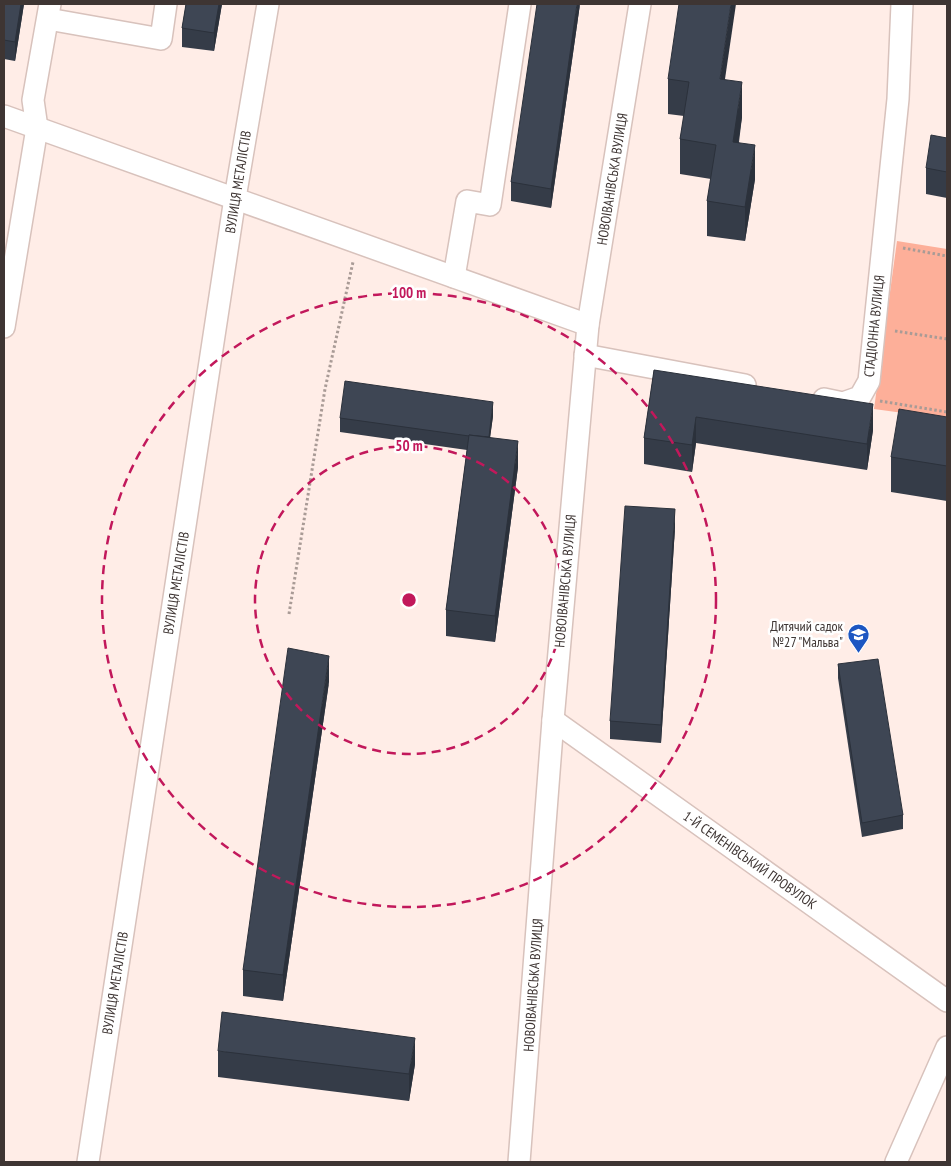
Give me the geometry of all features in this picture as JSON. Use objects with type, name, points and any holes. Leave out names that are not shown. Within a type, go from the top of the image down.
[{"type":"street","points":[[4,327],[37,128],[33,100],[49,11],[161,39],[166,4]]},
{"type":"street","name":"ВУЛИЦЯ МЕТАЛІСТІВ","points":[[88,1162],[235,198],[268,4]]},
{"type":"street","points":[[454,277],[467,201],[490,205],[520,4]]},
{"type":"street","name":"НОВОІВАНІВСЬКА ВУЛИЦЯ","points":[[519,1162],[553,720],[588,325],[640,4]]},
{"type":"street","name":"СТАДІОННА ВУЛИЦЯ","points":[[860,397],[868,381],[874,328],[898,99],[902,4]]},
{"type":"street","points":[[4,116],[588,325]]},
{"type":"street","points":[[585,355],[767,389]]},
{"type":"street","points":[[805,396],[843,403],[860,397]]},
{"type":"street","name":"1-Й СЕМЕНІВСЬКИЙ ПРОВУЛОК","points":[[553,720],[947,1001]]},
{"type":"street","points":[[896,1162],[947,1047]]},
{"type":"path","points":[[289,614],[325,389],[357,242]]},
{"type":"path","points":[[882,245],[947,256]]},
{"type":"path","points":[[874,328],[947,339]]},
{"type":"path","points":[[860,397],[946,411]]},
{"type":"shaded area","points":[[897,241],[947,249],[947,419],[874,409]]},
{"type":"building","points":[[4,4],[21,4],[15,42],[4,40]]},
{"type":"building","points":[[186,4],[219,4],[214,33],[182,28]]},
{"type":"building","points":[[537,4],[577,4],[551,189],[511,182]]},
{"type":"building","points":[[679,4],[731,4],[720,79],[742,82],[733,142],[755,145],[745,207],[707,201],[716,145],[680,139],[689,82],[668,79]]},
{"type":"building","points":[[931,135],[947,138],[947,172],[926,168]]},
{"type":"building","points":[[654,370],[873,404],[867,444],[696,417],[692,445],[644,438]]},
{"type":"building","points":[[345,381],[493,402],[489,437],[469,436],[340,418]]},
{"type":"building","points":[[899,409],[947,417],[947,466],[891,457]]},
{"type":"building","points":[[469,435],[518,441],[495,616],[446,610]]},
{"type":"building","points":[[625,506],[675,509],[661,725],[610,721]]},
{"type":"building","points":[[288,648],[329,656],[283,975],[243,970]]},
{"type":"building","points":[[878,659],[903,815],[862,823],[838,664]]},
{"type":"building","points":[[222,1012],[415,1038],[409,1074],[218,1051]]},
{"type":"place","name":"Дитячий садок №27 \"Мальва\"","points":[[859,653]]}]
